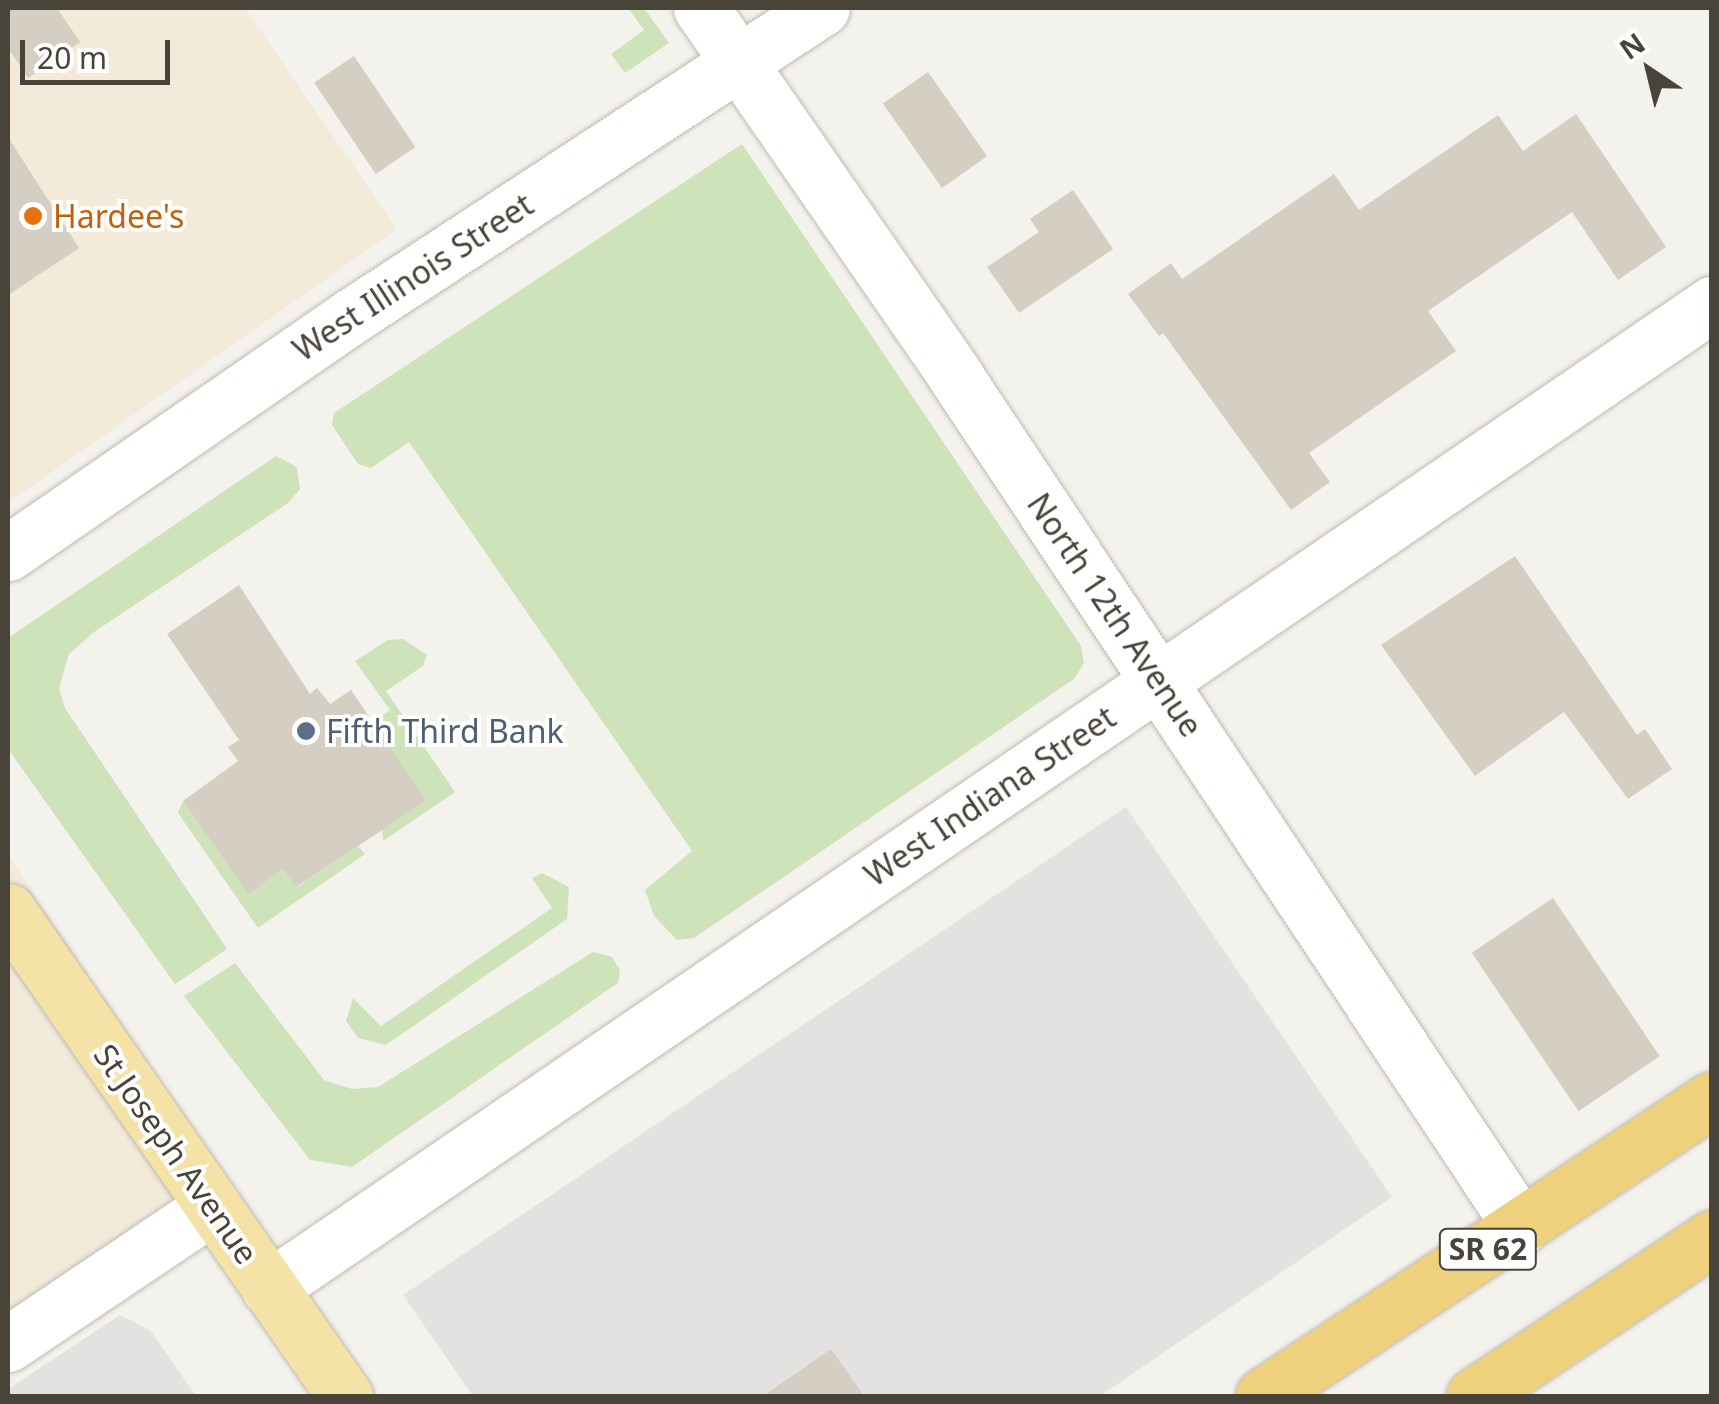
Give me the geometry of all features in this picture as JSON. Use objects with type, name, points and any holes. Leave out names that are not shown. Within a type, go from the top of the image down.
[{"type":"highway","name":"SR 62","points":[[1263,1396],[1712,1098]]},
{"type":"highway","points":[[1474,1396],[1712,1238]]},
{"type":"main road","name":"St Joseph Avenue","points":[[8,912],[344,1396]]},
{"type":"street","name":"North 12th Avenue","points":[[701,8],[1160,680],[1521,1227]]},
{"type":"street","name":"West Illinois Street","points":[[8,553],[350,317],[822,8]]},
{"type":"street","name":"West Indiana Street","points":[[269,1288],[1712,304]]},
{"type":"street","points":[[8,1344],[212,1207]]},
{"type":"shaded area","points":[[8,8],[245,8],[397,229],[8,503]]},
{"type":"shaded area","points":[[1126,807],[1392,1197],[1100,1396],[473,1396],[403,1295]]},
{"type":"shaded area","points":[[8,855],[224,1178],[8,1323]]},
{"type":"shaded area","points":[[120,1315],[150,1330],[196,1396],[8,1396],[8,1389]]},
{"type":"green space","points":[[628,8],[644,8],[669,43],[625,73],[611,54],[644,30]]},
{"type":"green space","points":[[742,144],[1081,646],[1084,663],[1074,679],[694,938],[677,940],[654,916],[645,890],[692,851],[409,442],[371,468],[358,464],[332,425],[334,413]]},
{"type":"green space","points":[[276,456],[297,467],[300,489],[288,503],[94,632],[69,654],[59,688],[65,708],[227,949],[175,984],[8,749],[8,638]]},
{"type":"green space","points":[[403,639],[427,655],[423,666],[386,691],[455,792],[383,841],[372,722],[390,710],[355,661],[388,640]]},
{"type":"green space","points":[[183,801],[248,893],[283,869],[297,887],[358,846],[365,854],[258,928],[178,813]]},
{"type":"green space","points":[[542,873],[569,887],[567,919],[386,1045],[358,1038],[346,1021],[353,998],[381,1026],[552,908],[532,878]]},
{"type":"green space","points":[[593,952],[612,957],[620,970],[618,983],[352,1167],[310,1160],[184,996],[235,963],[324,1080],[352,1089],[378,1087]]},
{"type":"building","points":[[8,8],[57,8],[80,42],[28,78],[8,48]]},
{"type":"building","points":[[354,56],[416,147],[376,174],[314,83]]},
{"type":"building","points":[[928,72],[987,156],[942,188],[883,104]]},
{"type":"building","points":[[1576,114],[1666,247],[1618,280],[1572,212],[1428,311],[1456,351],[1309,453],[1330,482],[1291,510],[1163,333],[1159,336],[1128,294],[1171,263],[1182,279],[1334,174],[1359,210],[1498,115],[1523,151]]},
{"type":"building","name":"Hardee's","points":[[8,137],[79,248],[8,295]]},
{"type":"building","points":[[1073,190],[1113,249],[1019,313],[987,267],[1039,232],[1030,219]]},
{"type":"building","points":[[1515,556],[1637,735],[1645,729],[1672,769],[1628,799],[1564,712],[1475,776],[1381,645]]},
{"type":"building","name":"Fifth Third Bank","points":[[239,585],[310,694],[317,688],[330,704],[351,690],[426,801],[296,887],[283,869],[248,894],[183,801],[238,761],[228,747],[239,740],[167,634]]},
{"type":"building","points":[[1553,898],[1660,1056],[1579,1111],[1472,953]]},
{"type":"building","points":[[831,1349],[864,1396],[763,1396]]},
{"type":"place","name":"Hardee's","points":[[33,216]]},
{"type":"place","name":"Fifth Third Bank","points":[[306,731]]}]
